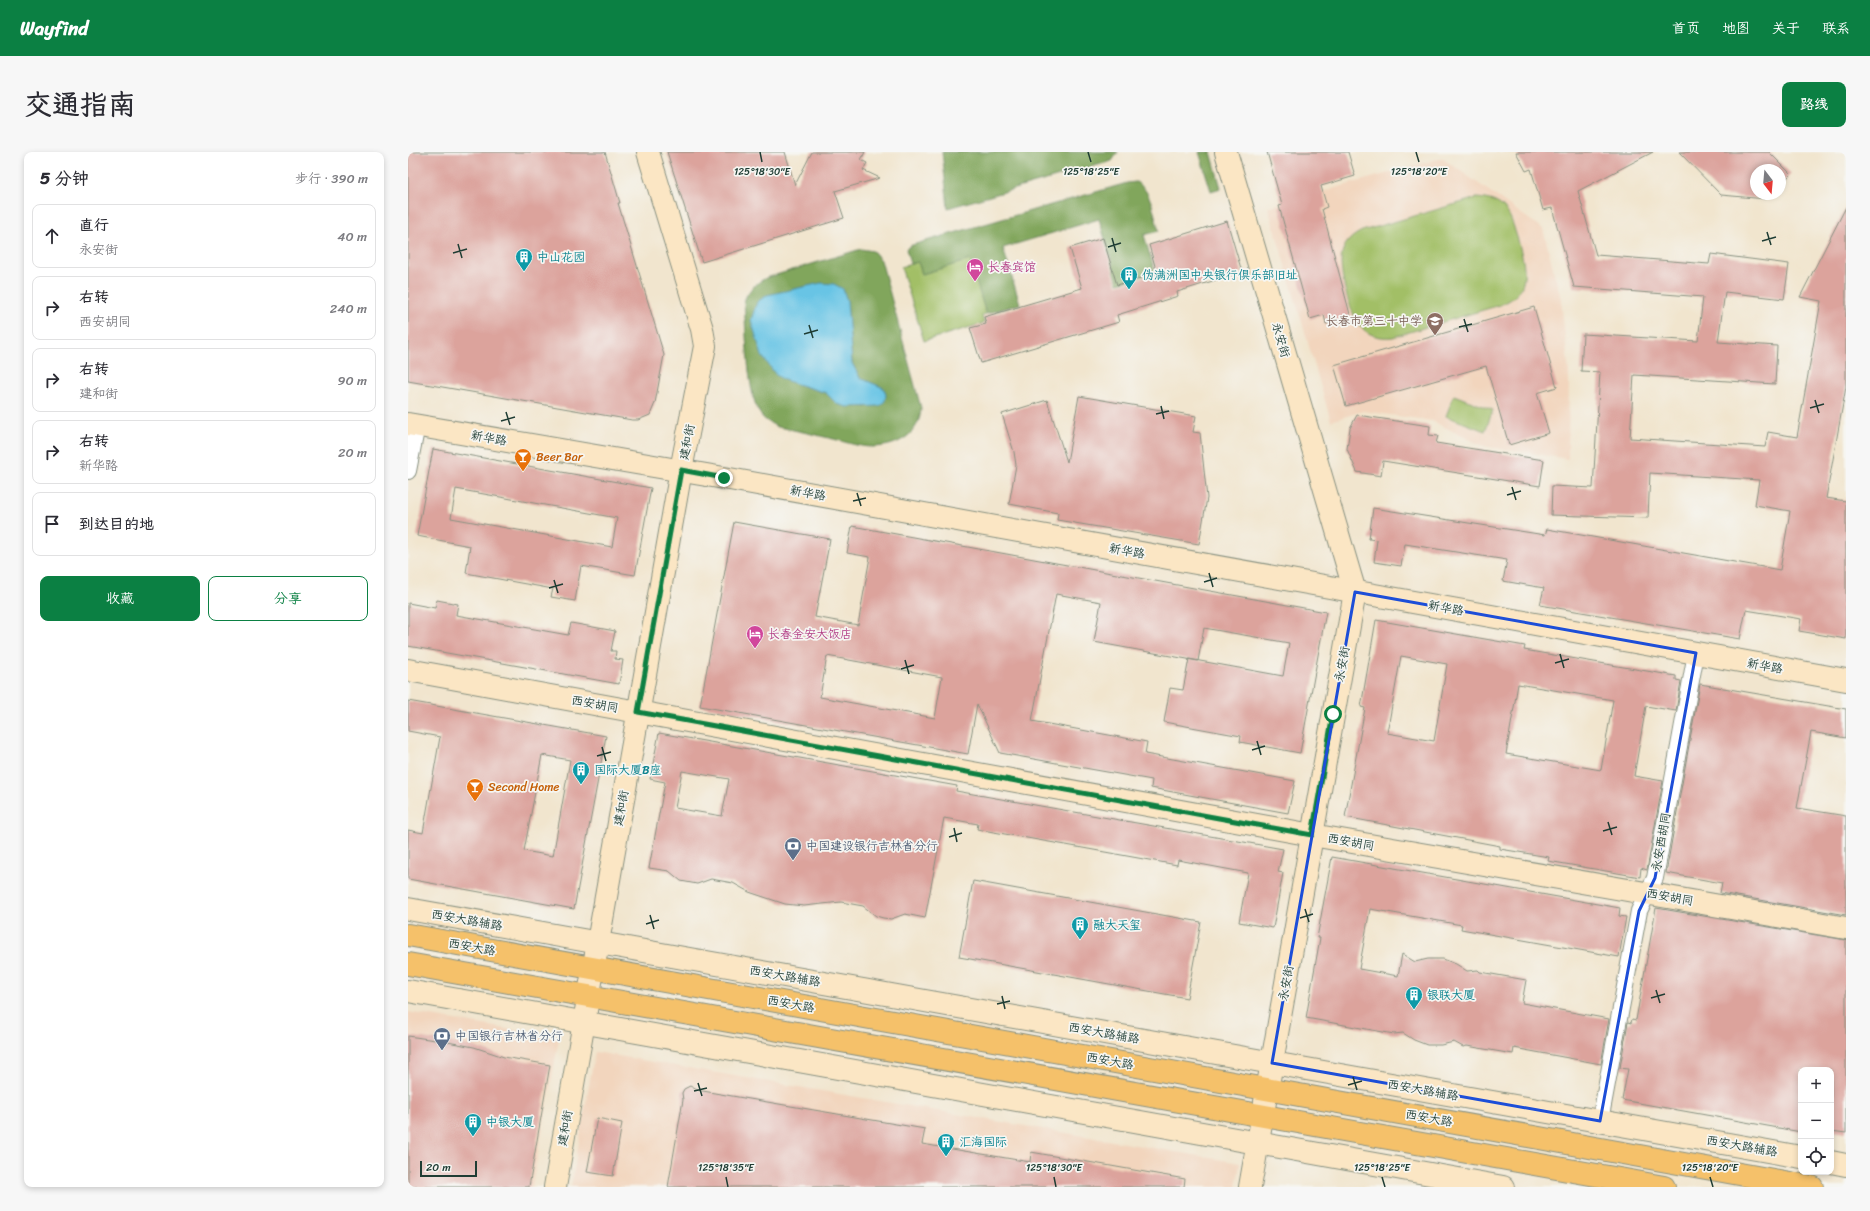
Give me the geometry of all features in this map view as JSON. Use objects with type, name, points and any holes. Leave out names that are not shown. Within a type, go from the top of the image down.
[{"type":"main road","name":"西安大路","points":[[408,935],[1812,1187]]},
{"type":"main road","points":[[408,964],[1664,1187]]},
{"type":"street","name":"建和街","points":[[555,1187],[681,470],[705,346],[704,337],[648,152]]},
{"type":"street","name":"永安街","points":[[1226,152],[1355,592],[1250,1187]]},
{"type":"street","name":"新华路","points":[[412,425],[681,470],[1846,680]]},
{"type":"street","points":[[408,471],[412,425]]},
{"type":"street","name":"永安西胡同","points":[[1600,1121],[1639,911],[1655,878],[1696,653]]},
{"type":"street","name":"西安胡同","points":[[408,670],[1312,835],[1846,928]]},
{"type":"street","name":"西安大路辅路","points":[[408,909],[1798,1156]]},
{"type":"street","points":[[408,991],[1502,1187]]},
{"type":"street","points":[[1834,1163],[1846,1165]]},
{"type":"highlighted area","points":[[1355,592],[1696,653],[1655,878],[1639,911],[1600,1121],[1272,1063]]},
{"type":"shaded area","name":"长春市第三十中学","points":[[1442,158],[1543,229],[1561,299],[1569,373],[1568,459],[1483,446],[1432,421],[1363,411],[1331,421],[1268,207]]},
{"type":"shaded area","name":"中银大厦","points":[[408,1012],[559,1038],[532,1187],[408,1187]]},
{"type":"shaded area","points":[[595,1052],[1240,1163],[1236,1187],[571,1187]]},
{"type":"green space","points":[[942,152],[1118,152],[1112,161],[948,208]]},
{"type":"green space","points":[[1199,152],[1211,152],[1221,188],[1211,191]]},
{"type":"green space","points":[[1136,182],[1146,191],[1149,197],[1159,231],[1144,235],[1155,272],[1118,283],[1099,219],[1003,248],[1020,304],[986,314],[970,260],[922,274],[918,262],[910,264],[906,249],[912,245],[1127,183]]},
{"type":"green space","points":[[1477,198],[1490,200],[1497,203],[1503,207],[1511,218],[1518,240],[1524,269],[1522,286],[1518,293],[1511,300],[1500,305],[1393,337],[1377,336],[1365,331],[1357,322],[1345,290],[1341,267],[1341,257],[1344,247],[1348,241],[1362,231]]},
{"type":"green space","points":[[861,249],[873,251],[881,260],[921,408],[920,417],[916,425],[906,438],[890,445],[867,447],[778,427],[763,417],[755,403],[752,390],[744,302],[747,294],[752,288],[766,278]],"holes":[[[843,289],[847,301],[852,363],[860,378],[884,388],[867,407],[837,404],[826,393],[797,384]]]},
{"type":"green space","points":[[970,260],[986,314],[982,316],[984,323],[924,341],[901,267],[918,262],[922,274]]},
{"type":"green space","points":[[1454,395],[1493,410],[1485,431],[1446,416]]},
{"type":"water","points":[[821,283],[834,284],[843,289],[847,301],[852,363],[860,378],[884,388],[886,395],[885,401],[879,406],[847,407],[837,404],[826,393],[784,380],[776,375],[762,356],[751,320],[757,302],[767,295]]},
{"type":"building","name":"中山花园","points":[[408,152],[605,152],[620,203],[618,203],[664,355],[655,403],[650,415],[638,420],[632,420],[408,381]]},
{"type":"building","points":[[667,152],[785,152],[795,185],[812,152],[865,152],[861,160],[867,163],[863,170],[880,178],[835,191],[844,218],[702,262]]},
{"type":"building","points":[[1267,152],[1348,152],[1355,176],[1321,186],[1327,207],[1322,209],[1351,318],[1326,324],[1324,315],[1310,319],[1279,206],[1282,205]]},
{"type":"building","points":[[1516,152],[1653,152],[1578,191],[1596,255],[1709,264],[1711,254],[1789,264],[1784,299],[1725,292],[1718,342],[1777,346],[1775,384],[1634,375],[1630,438],[1765,447],[1768,432],[1797,437],[1821,301],[1800,297],[1846,207],[1846,387],[1826,498],[1846,501],[1846,639],[1799,631],[1801,619],[1746,610],[1740,639],[1540,605],[1544,588],[1503,581],[1507,560],[1405,544],[1401,566],[1374,562],[1377,540],[1369,539],[1373,508],[1545,535],[1547,529],[1780,570],[1790,511],[1755,505],[1759,480],[1650,473],[1648,518],[1551,515],[1552,486],[1593,488],[1600,372],[1581,371],[1583,334],[1698,341],[1703,297],[1574,287],[1552,208],[1543,210],[1531,169],[1526,171]]},
{"type":"building","points":[[1679,152],[1769,152],[1781,164],[1750,164],[1750,198],[1721,195]]},
{"type":"building","points":[[1786,169],[1791,174],[1786,179]]},
{"type":"building","name":"伪满洲国中央银行俱乐部旧址","points":[[1227,221],[1242,272],[1177,292],[1178,296],[1117,315],[1119,322],[981,363],[970,328],[986,324],[984,317],[1082,288],[1070,248],[1103,238],[1117,285],[1157,273],[1149,245]]},
{"type":"building","points":[[1534,307],[1557,387],[1537,393],[1549,433],[1509,445],[1486,366],[1346,406],[1334,365]]},
{"type":"building","points":[[1079,396],[1196,416],[1193,432],[1200,433],[1207,498],[1199,544],[1057,520],[1058,513],[1009,504],[1016,465],[1014,452],[1002,414],[1047,400],[1067,462]]},
{"type":"building","points":[[1357,415],[1430,426],[1429,435],[1438,436],[1436,443],[1544,460],[1540,486],[1383,461],[1381,476],[1357,472],[1347,449],[1350,428]]},
{"type":"building","points":[[433,449],[651,488],[635,575],[581,566],[575,601],[551,597],[553,589],[466,573],[470,546],[417,536]],"holes":[[[456,489],[617,518],[612,547],[451,518]]]},
{"type":"building","points":[[734,522],[830,539],[815,617],[858,625],[870,557],[847,553],[852,526],[1326,612],[1300,753],[1240,742],[1241,736],[1164,722],[1170,688],[1183,690],[1189,659],[1094,642],[1101,602],[1056,594],[1032,721],[1147,742],[1145,754],[1295,781],[1288,813],[1151,788],[1152,780],[1000,753],[977,704],[968,754],[700,706]],"holes":[[[1204,628],[1289,643],[1283,676],[1198,661]],[[827,656],[942,677],[935,718],[820,697]]]},
{"type":"building","points":[[437,600],[458,604],[456,615],[568,635],[571,623],[615,631],[611,651],[616,651],[615,659],[623,660],[619,684],[408,646],[408,603],[435,608]]},
{"type":"building","points":[[1376,620],[1525,646],[1524,650],[1676,676],[1676,680],[1681,681],[1676,711],[1646,706],[1634,776],[1663,781],[1647,870],[1641,868],[1640,877],[1548,861],[1549,857],[1500,849],[1500,846],[1345,817],[1365,708],[1361,707]],"holes":[[[1401,656],[1447,664],[1434,741],[1387,733]],[[1518,684],[1613,700],[1601,770],[1506,754]]]},
{"type":"building","points":[[1700,684],[1846,709],[1846,738],[1811,732],[1797,808],[1846,816],[1846,915],[1720,893],[1722,883],[1666,873]]},
{"type":"building","name":"国际大厦B座","points":[[408,701],[606,736],[574,909],[408,879],[408,830],[423,833],[440,737],[408,731]],"holes":[[[542,755],[570,760],[553,856],[524,851]]]},
{"type":"building","points":[[659,733],[957,786],[956,791],[1283,849],[1278,872],[1283,873],[1273,928],[1239,922],[1248,873],[1178,860],[1177,865],[977,829],[978,824],[944,818],[925,918],[905,914],[891,919],[883,918],[876,916],[863,906],[841,902],[804,906],[785,904],[749,892],[733,883],[711,879],[697,884],[681,881],[669,871],[649,868],[665,782],[650,779]],"holes":[[[682,771],[729,779],[722,816],[675,808]]]},
{"type":"building","points":[[1332,857],[1620,908],[1619,916],[1626,917],[1619,957],[1461,929],[1462,925],[1370,909],[1359,969],[1398,976],[1402,954],[1415,962],[1428,959],[1443,959],[1456,964],[1467,971],[1478,970],[1480,972],[1526,980],[1522,1003],[1609,1019],[1601,1064],[1514,1048],[1513,1054],[1467,1046],[1463,1047],[1454,1042],[1441,1045],[1427,1045],[1414,1040],[1403,1033],[1394,1034],[1306,1018],[1320,938],[1317,938]]},
{"type":"building","name":"融大天玺","points":[[973,881],[1201,922],[1187,998],[959,957]]},
{"type":"building","points":[[1656,908],[1846,940],[1846,1133],[1834,1131],[1834,1067],[1798,1067],[1798,1131],[1622,1100],[1628,1069],[1620,1068],[1628,1022],[1631,1023],[1632,1019],[1636,1020]]},
{"type":"building","name":"中银大厦","points":[[408,1036],[474,1047],[504,1057],[550,1065],[529,1187],[408,1187]]},
{"type":"building","points":[[690,1086],[697,1090],[925,1129],[922,1144],[1030,1162],[1031,1152],[1185,1179],[1184,1187],[668,1187],[683,1100],[682,1093],[684,1089]]},
{"type":"building","points":[[597,1118],[622,1123],[613,1176],[587,1172]]},
{"type":"place","name":"中山花园","points":[[524,272]]},
{"type":"place","name":"长春宾馆","points":[[975,282]]},
{"type":"place","name":"伪满洲国中央银行俱乐部旧址","points":[[1129,290]]},
{"type":"place","name":"长春市第三十中学","points":[[1435,336]]},
{"type":"place","name":"Beer Bar","points":[[523,472]]},
{"type":"place","name":"长春金安大饭店","points":[[755,649]]},
{"type":"place","name":"国际大厦B座","points":[[581,785]]},
{"type":"place","name":"Second Home","points":[[475,802]]},
{"type":"place","name":"中国建设银行吉林省分行","points":[[793,861]]},
{"type":"place","name":"融大天玺","points":[[1080,940]]},
{"type":"place","name":"银联大厦","points":[[1414,1010]]},
{"type":"place","name":"中国银行吉林省分行","points":[[442,1051]]},
{"type":"place","name":"中银大厦","points":[[473,1137]]},
{"type":"place","name":"汇海国际","points":[[946,1157]]},
{"type":"route","points":[[724,478],[681,470],[638,712],[1312,835],[1333,714]]}]
